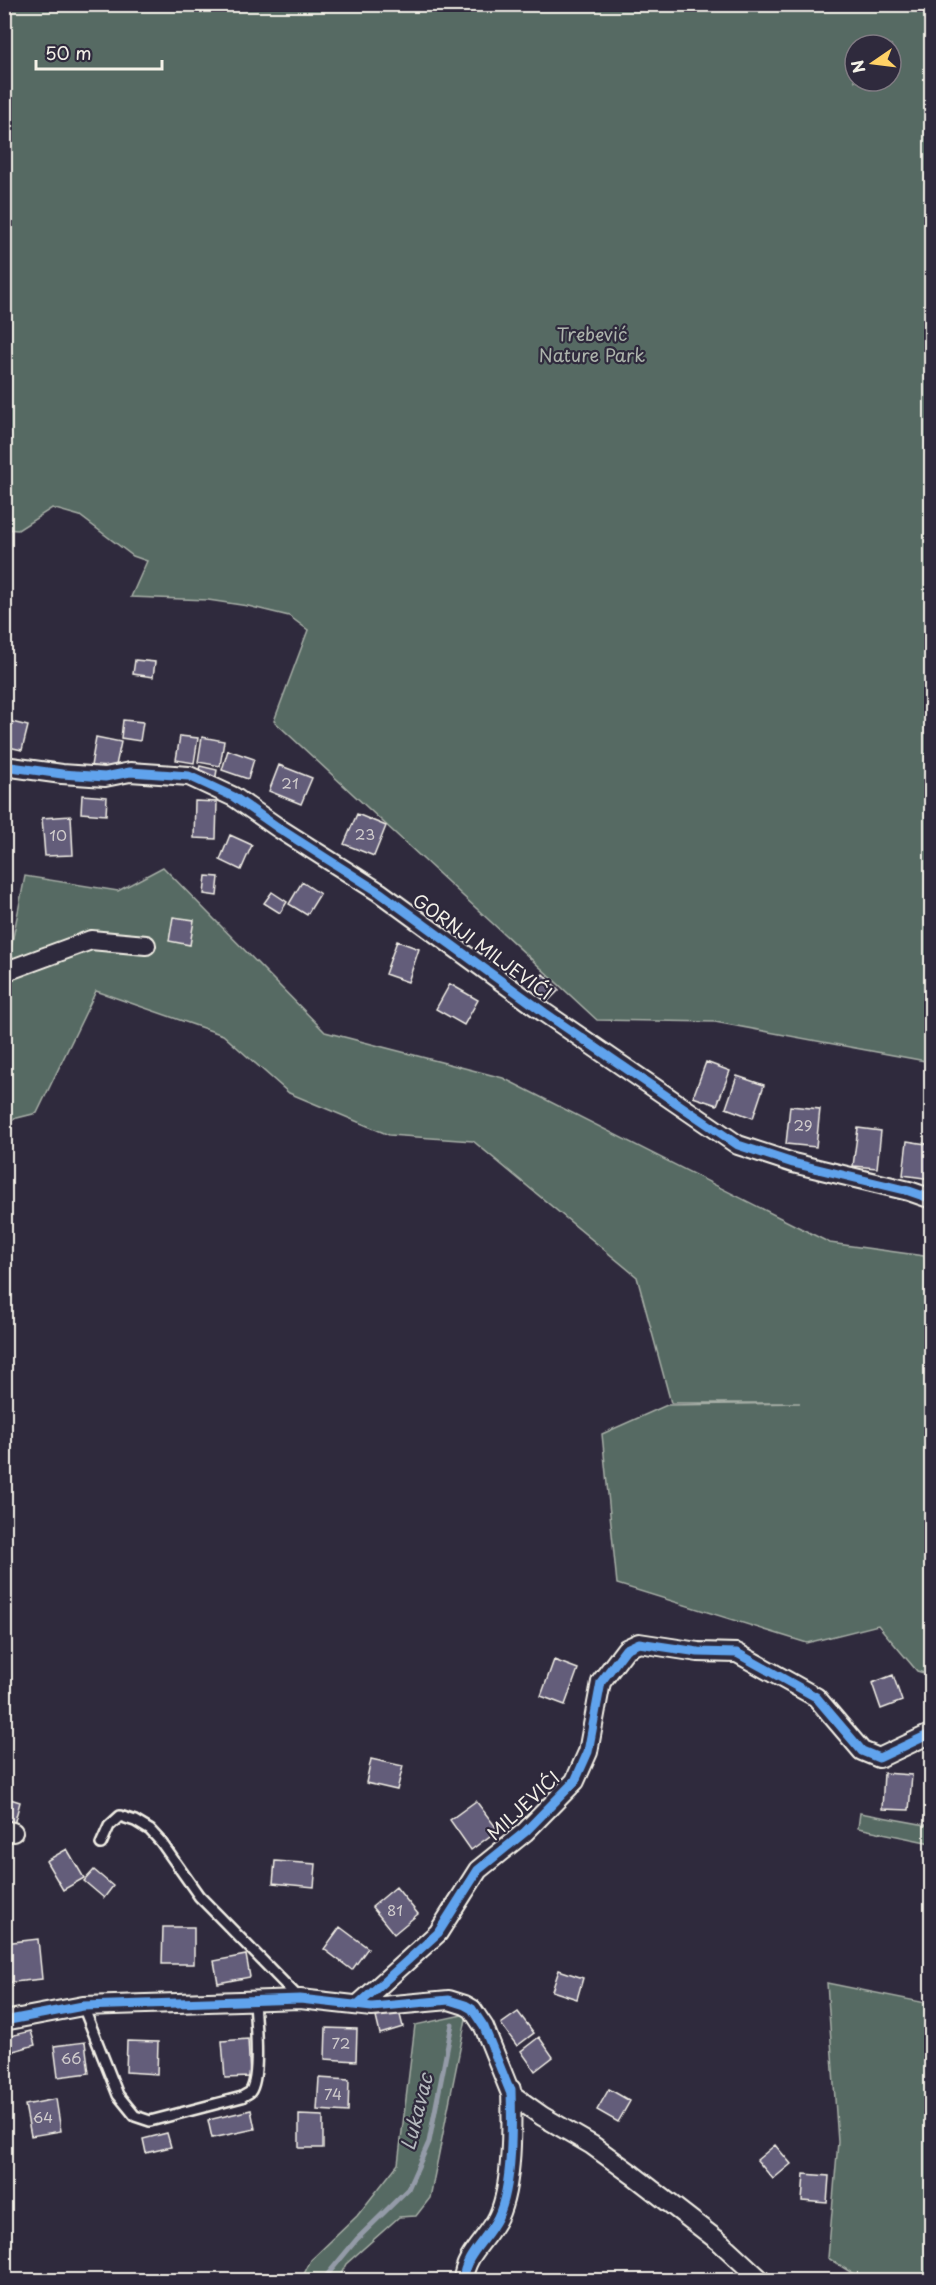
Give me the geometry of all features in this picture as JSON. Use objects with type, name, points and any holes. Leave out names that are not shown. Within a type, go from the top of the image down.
[{"type":"street","name":"GORNJI MILJEVIĆI","points":[[4,766],[105,777],[130,772],[189,776],[234,797],[379,892],[545,1013],[738,1145],[793,1163],[909,1191],[932,1199]]},
{"type":"street","points":[[4,972],[92,940],[146,945]]},
{"type":"street","name":"MILJEVIĆI","points":[[358,2005],[438,1934],[478,1870],[525,1832],[575,1781],[588,1752],[601,1682],[626,1649],[639,1643],[698,1652],[737,1653],[816,1697],[862,1751],[879,1758],[932,1733]]},
{"type":"street","points":[[4,2021],[83,2006],[300,1999],[390,2007],[448,2000],[465,2005],[472,2009],[484,2027],[512,2094],[542,2116],[592,2145],[642,2182],[721,2243],[761,2280]]},
{"type":"street","points":[[463,2280],[464,2268],[478,2243],[497,2219],[506,2194],[512,2114],[511,2089]]},
{"type":"lane","points":[[101,1844],[109,1826],[120,1816],[135,1821],[150,1830],[199,1896],[300,1999]]},
{"type":"lane","points":[[83,2006],[118,2095],[135,2116],[150,2121],[242,2097],[250,2092],[256,2065],[254,2002]]},
{"type":"green space","name":"Trebević Nature Park","points":[[4,5],[931,5],[931,1062],[715,1022],[597,1020],[274,721],[308,630],[289,616],[248,606],[208,600],[131,597],[147,561],[133,556],[80,516],[52,508],[18,530],[5,529]]},
{"type":"green space","points":[[163,867],[325,1032],[503,1078],[830,1243],[931,1257],[931,1675],[917,1671],[878,1625],[807,1643],[617,1584],[602,1434],[667,1405],[800,1403],[671,1403],[637,1277],[473,1141],[389,1135],[289,1093],[223,1035],[96,991],[37,1113],[5,1121],[5,978],[25,876],[118,891]]},
{"type":"green space","points":[[860,1813],[931,1826],[931,1843],[858,1828]]},
{"type":"green space","points":[[827,1983],[931,2004],[931,2280],[863,2280],[828,2258],[838,2142]]},
{"type":"green space","points":[[467,2014],[430,2198],[416,2216],[399,2217],[346,2264],[338,2280],[301,2280],[311,2260],[357,2216],[398,2164],[415,2025]]},
{"type":"building","points":[[135,660],[155,662],[153,677],[133,674]]},
{"type":"building","points":[[4,720],[28,726],[22,750],[4,746]]},
{"type":"building","points":[[123,720],[143,722],[140,741],[121,738]]},
{"type":"building","points":[[180,736],[198,738],[194,763],[176,760]]},
{"type":"building","points":[[96,737],[121,742],[115,770],[91,766]]},
{"type":"building","points":[[202,737],[224,741],[220,766],[198,762]]},
{"type":"building","points":[[228,750],[254,759],[248,779],[222,770]]},
{"type":"building","points":[[279,765],[312,778],[301,804],[269,791]]},
{"type":"building","points":[[200,766],[217,770],[215,781],[197,777]]},
{"type":"building","points":[[82,795],[107,797],[106,815],[81,813]]},
{"type":"building","points":[[195,801],[217,802],[216,839],[194,838]]},
{"type":"building","points":[[357,814],[386,826],[374,856],[344,844]]},
{"type":"building","points":[[71,816],[73,855],[45,856],[42,818]]},
{"type":"building","points":[[230,835],[252,845],[241,870],[220,860]]},
{"type":"building","points":[[206,876],[219,877],[217,896],[204,894]]},
{"type":"building","points":[[302,882],[320,894],[307,915],[289,904]]},
{"type":"building","points":[[272,892],[287,902],[280,913],[264,903]]},
{"type":"building","points":[[173,917],[194,920],[190,945],[169,941]]},
{"type":"building","points":[[397,941],[419,949],[408,982],[385,974]]},
{"type":"building","points":[[543,974],[559,990],[548,1001],[532,985]]},
{"type":"building","points":[[450,984],[478,1000],[464,1025],[436,1009]]},
{"type":"building","points":[[706,1062],[730,1071],[717,1105],[693,1097]]},
{"type":"building","points":[[737,1076],[764,1085],[753,1118],[726,1108]]},
{"type":"building","points":[[790,1106],[820,1109],[816,1147],[786,1144]]},
{"type":"building","points":[[858,1128],[881,1131],[877,1168],[853,1166]]},
{"type":"building","points":[[907,1141],[932,1145],[931,1179],[903,1175]]},
{"type":"building","points":[[554,1660],[578,1669],[565,1705],[541,1696]]},
{"type":"building","points":[[893,1675],[902,1701],[881,1709],[872,1683]]},
{"type":"building","points":[[371,1759],[403,1766],[397,1790],[366,1783]]},
{"type":"building","points":[[884,1773],[912,1775],[909,1810],[882,1809]]},
{"type":"building","points":[[4,1797],[20,1802],[13,1828],[4,1826]]},
{"type":"building","points":[[476,1801],[498,1830],[471,1850],[450,1820]]},
{"type":"building","points":[[67,1849],[84,1878],[63,1890],[46,1861]]},
{"type":"building","points":[[275,1861],[316,1864],[314,1887],[273,1883]]},
{"type":"building","points":[[94,1870],[113,1886],[104,1898],[84,1881]]},
{"type":"building","points":[[396,1887],[418,1914],[394,1934],[372,1907]]},
{"type":"building","points":[[163,1927],[194,1927],[194,1964],[162,1964]]},
{"type":"building","points":[[340,1927],[368,1948],[352,1970],[324,1949]]},
{"type":"building","points":[[38,1939],[42,1979],[4,1983],[4,1943]]},
{"type":"building","points":[[246,1955],[250,1977],[218,1983],[214,1961]]},
{"type":"building","points":[[559,1970],[583,1978],[577,1999],[552,1991]]},
{"type":"building","points":[[399,2011],[403,2027],[380,2034],[376,2017]]},
{"type":"building","points":[[518,2012],[534,2033],[517,2046],[501,2024]]},
{"type":"building","points":[[326,2028],[357,2029],[356,2061],[325,2059]]},
{"type":"building","points":[[31,2031],[35,2045],[10,2052],[6,2037]]},
{"type":"building","points":[[539,2037],[553,2057],[535,2071],[521,2051]]},
{"type":"building","points":[[248,2039],[250,2077],[225,2078],[222,2041]]},
{"type":"building","points":[[127,2041],[158,2042],[157,2074],[126,2072]]},
{"type":"building","points":[[85,2042],[89,2073],[58,2077],[54,2046]]},
{"type":"building","points":[[319,2078],[349,2080],[348,2112],[317,2110]]},
{"type":"building","points":[[609,2089],[630,2101],[618,2122],[597,2110]]},
{"type":"building","points":[[56,2099],[61,2131],[31,2136],[25,2105]]},
{"type":"building","points":[[251,2110],[255,2129],[212,2138],[208,2120]]},
{"type":"building","points":[[299,2115],[323,2116],[323,2148],[299,2148]]},
{"type":"building","points":[[167,2133],[171,2147],[146,2153],[143,2139]]},
{"type":"building","points":[[775,2145],[791,2164],[773,2179],[757,2160]]},
{"type":"building","points":[[804,2174],[829,2176],[827,2203],[802,2201]]},
{"type":"waterway","name":"Lukavac","points":[[323,2280],[357,2239],[408,2189],[429,2142],[452,2024]]},
{"type":"cycle path","points":[[4,766],[105,777],[130,772],[189,776],[234,797],[379,892],[545,1013],[738,1145],[793,1163],[909,1191],[932,1199]]},
{"type":"cycle path","points":[[358,2005],[438,1933],[478,1870],[525,1832],[575,1781],[588,1752],[601,1682],[626,1649],[639,1643],[698,1652],[737,1653],[816,1697],[862,1751],[879,1758],[932,1733]]},
{"type":"cycle path","points":[[4,2021],[83,2006],[300,1999],[372,2007],[449,2000],[472,2009],[484,2027],[511,2094]]},
{"type":"cycle path","points":[[463,2280],[468,2262],[498,2217],[503,2204],[509,2172],[511,2089]]}]
